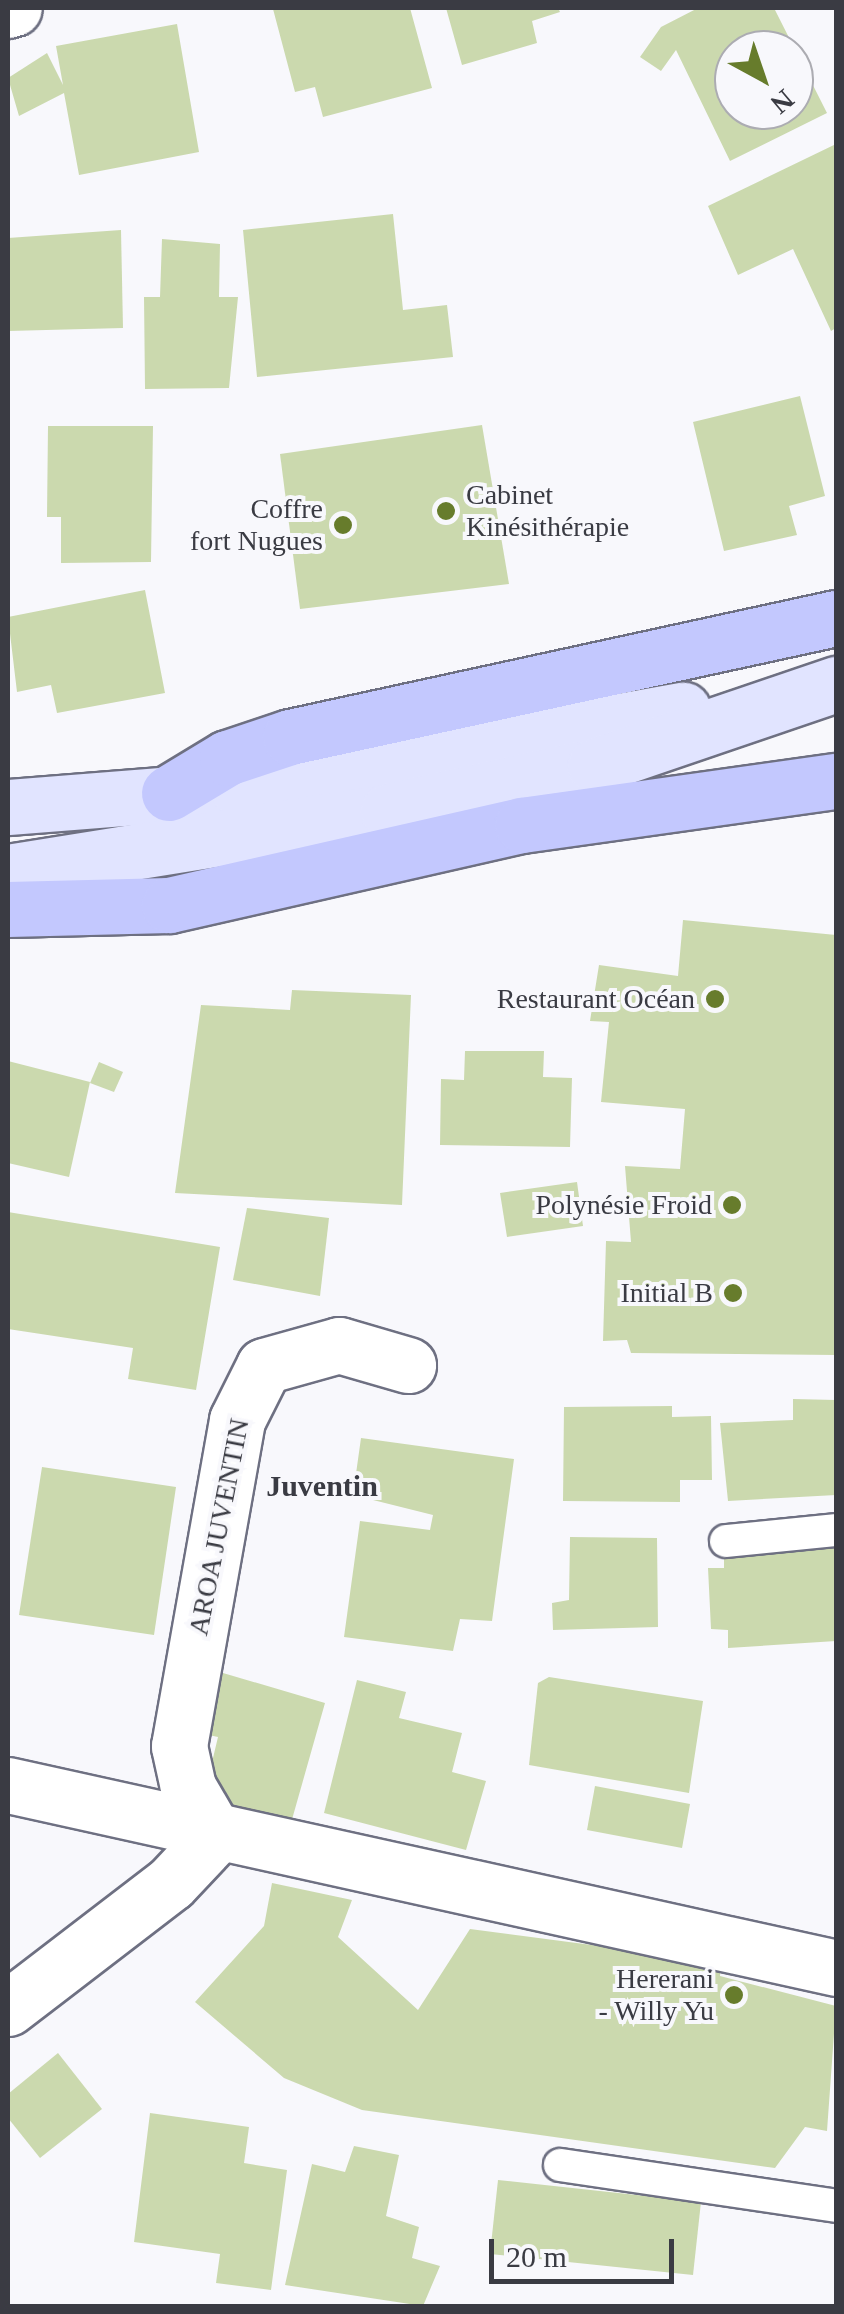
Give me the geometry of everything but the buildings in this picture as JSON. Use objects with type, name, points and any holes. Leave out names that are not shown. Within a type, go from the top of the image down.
[{"type":"main road","points":[[169,793],[227,758],[290,737],[836,618]]},
{"type":"main road","points":[[8,872],[388,811],[594,766],[836,684]]},
{"type":"main road","points":[[8,808],[238,789],[661,712],[780,700]]},
{"type":"main road","points":[[8,909],[169,905],[522,824],[836,781]]},
{"type":"street","name":"AROA JUVENTIN","points":[[216,1835],[188,1786],[179,1746],[244,1398],[264,1366],[286,1354],[340,1346],[408,1365]]},
{"type":"street","points":[[8,1786],[216,1835],[836,1968]]},
{"type":"street","points":[[8,2008],[170,1883],[216,1835]]},
{"type":"lane","points":[[726,1541],[836,1530]]},
{"type":"lane","points":[[560,2165],[836,2206]]},
{"type":"place","name":"Cabinet Kinésithérapie","points":[[446,511]]},
{"type":"place","name":"Coffre fort Nugues","points":[[343,525]]},
{"type":"place","name":"Restaurant Océan","points":[[715,999]]},
{"type":"place","name":"Polynésie Froid","points":[[732,1205]]},
{"type":"place","name":"Initial B","points":[[733,1293]]},
{"type":"place","name":"Hererani - Willy Yu","points":[[734,1995]]},
{"type":"district","name":"Juventin","points":[[322,1486]]}]
